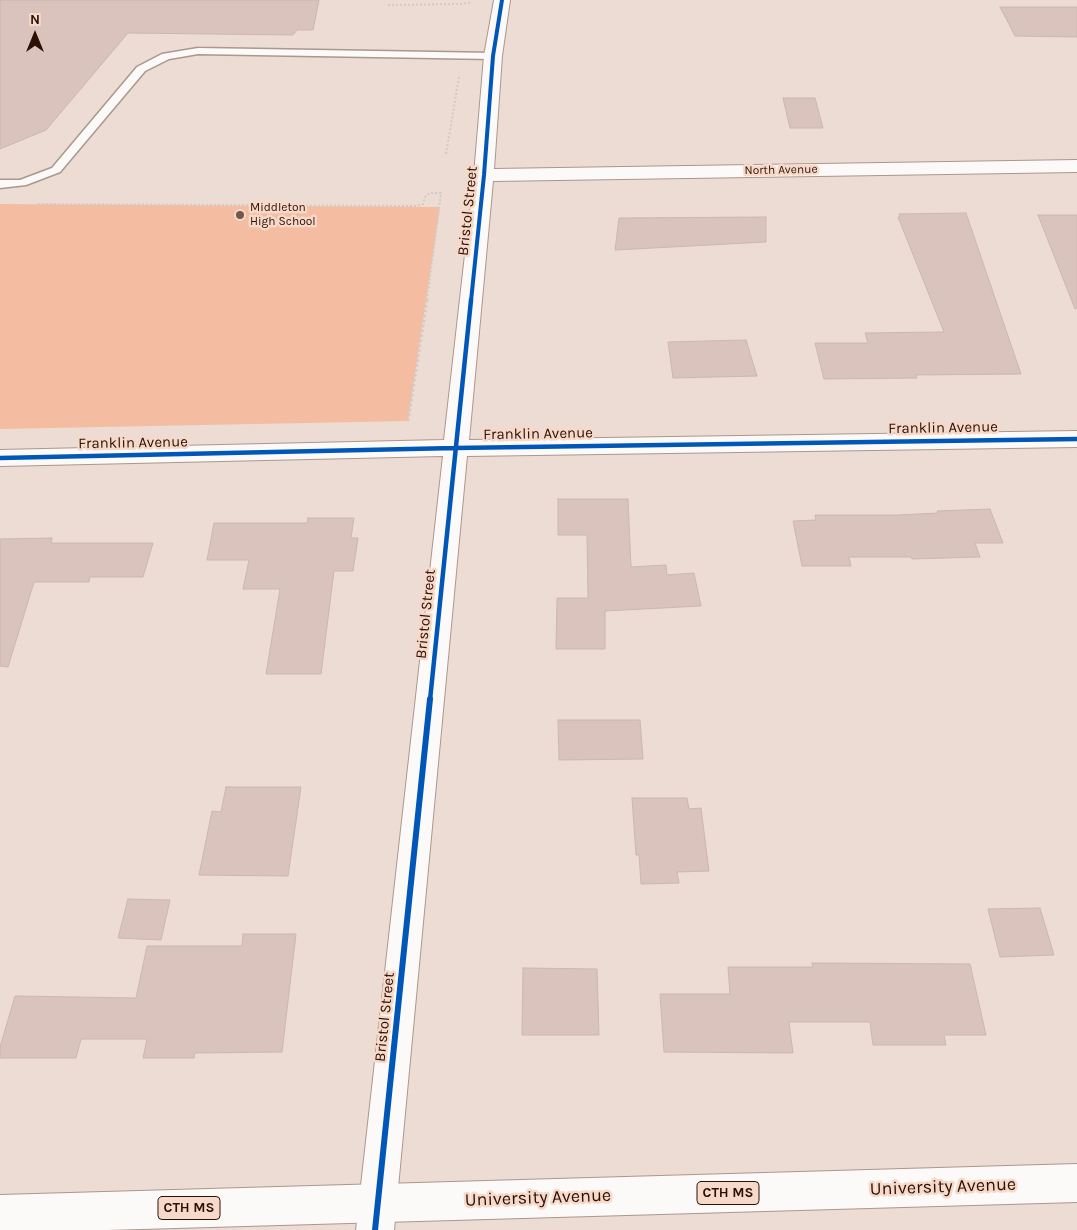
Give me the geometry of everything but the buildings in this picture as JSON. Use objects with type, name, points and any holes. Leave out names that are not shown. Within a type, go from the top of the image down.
[{"type":"street","name":"Bristol Street","points":[[377,1216],[484,175],[493,56],[502,0]]},
{"type":"street","name":"North Avenue","points":[[484,175],[1077,166]]},
{"type":"street","name":"Franklin Avenue","points":[[0,458],[455,448],[1077,439]]},
{"type":"street","name":"University Avenue","points":[[0,1214],[377,1216],[1077,1183]]},
{"type":"lane","points":[[0,184],[22,183],[56,170],[140,69],[166,56],[198,51],[493,56]]},
{"type":"path","points":[[388,5],[461,4],[475,0]]},
{"type":"path","points":[[30,204],[415,206],[423,204],[425,197],[430,193],[441,193],[434,255],[408,421]]},
{"type":"shaded area","points":[[0,204],[440,207],[408,421],[0,429]]},
{"type":"cycle path","points":[[375,1230],[484,175],[493,56],[502,0]]},
{"type":"cycle path","points":[[0,458],[455,448],[1077,439]]},
{"type":"place","name":"Middleton High School","points":[[240,215]]}]
